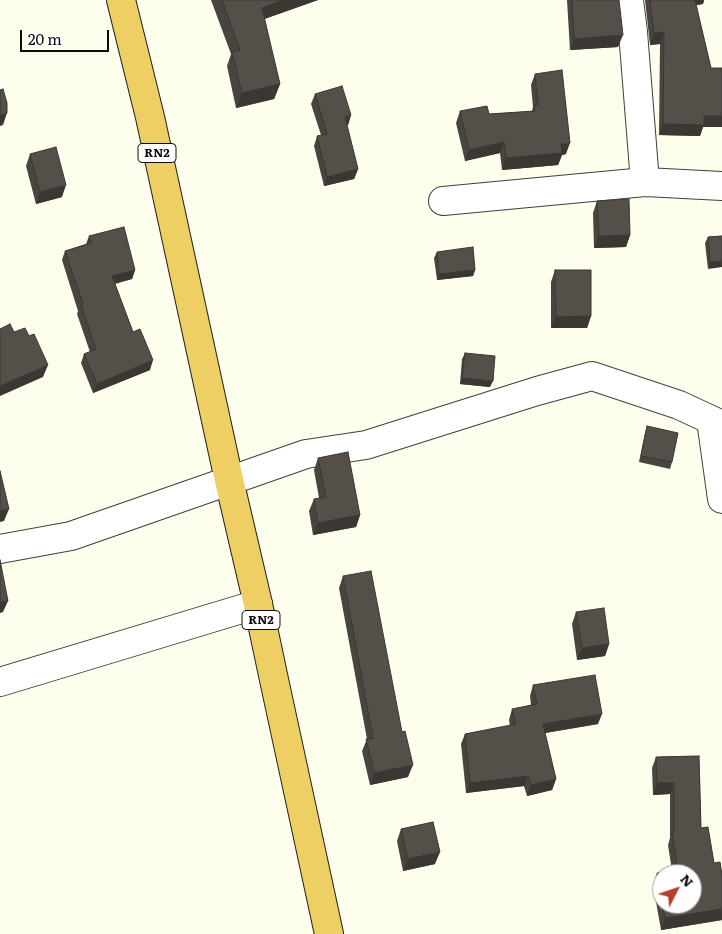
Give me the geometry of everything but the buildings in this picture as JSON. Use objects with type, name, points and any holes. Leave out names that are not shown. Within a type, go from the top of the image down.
[{"type":"highway","name":"RN2","points":[[121,0],[150,117],[329,934]]},
{"type":"street","points":[[629,0],[645,182]]},
{"type":"street","points":[[443,201],[645,182],[722,186]]},
{"type":"street","points":[[0,549],[71,536],[306,454],[366,445],[527,394],[592,376],[679,405],[716,422],[722,499]]},
{"type":"street","points":[[0,682],[258,604]]}]
